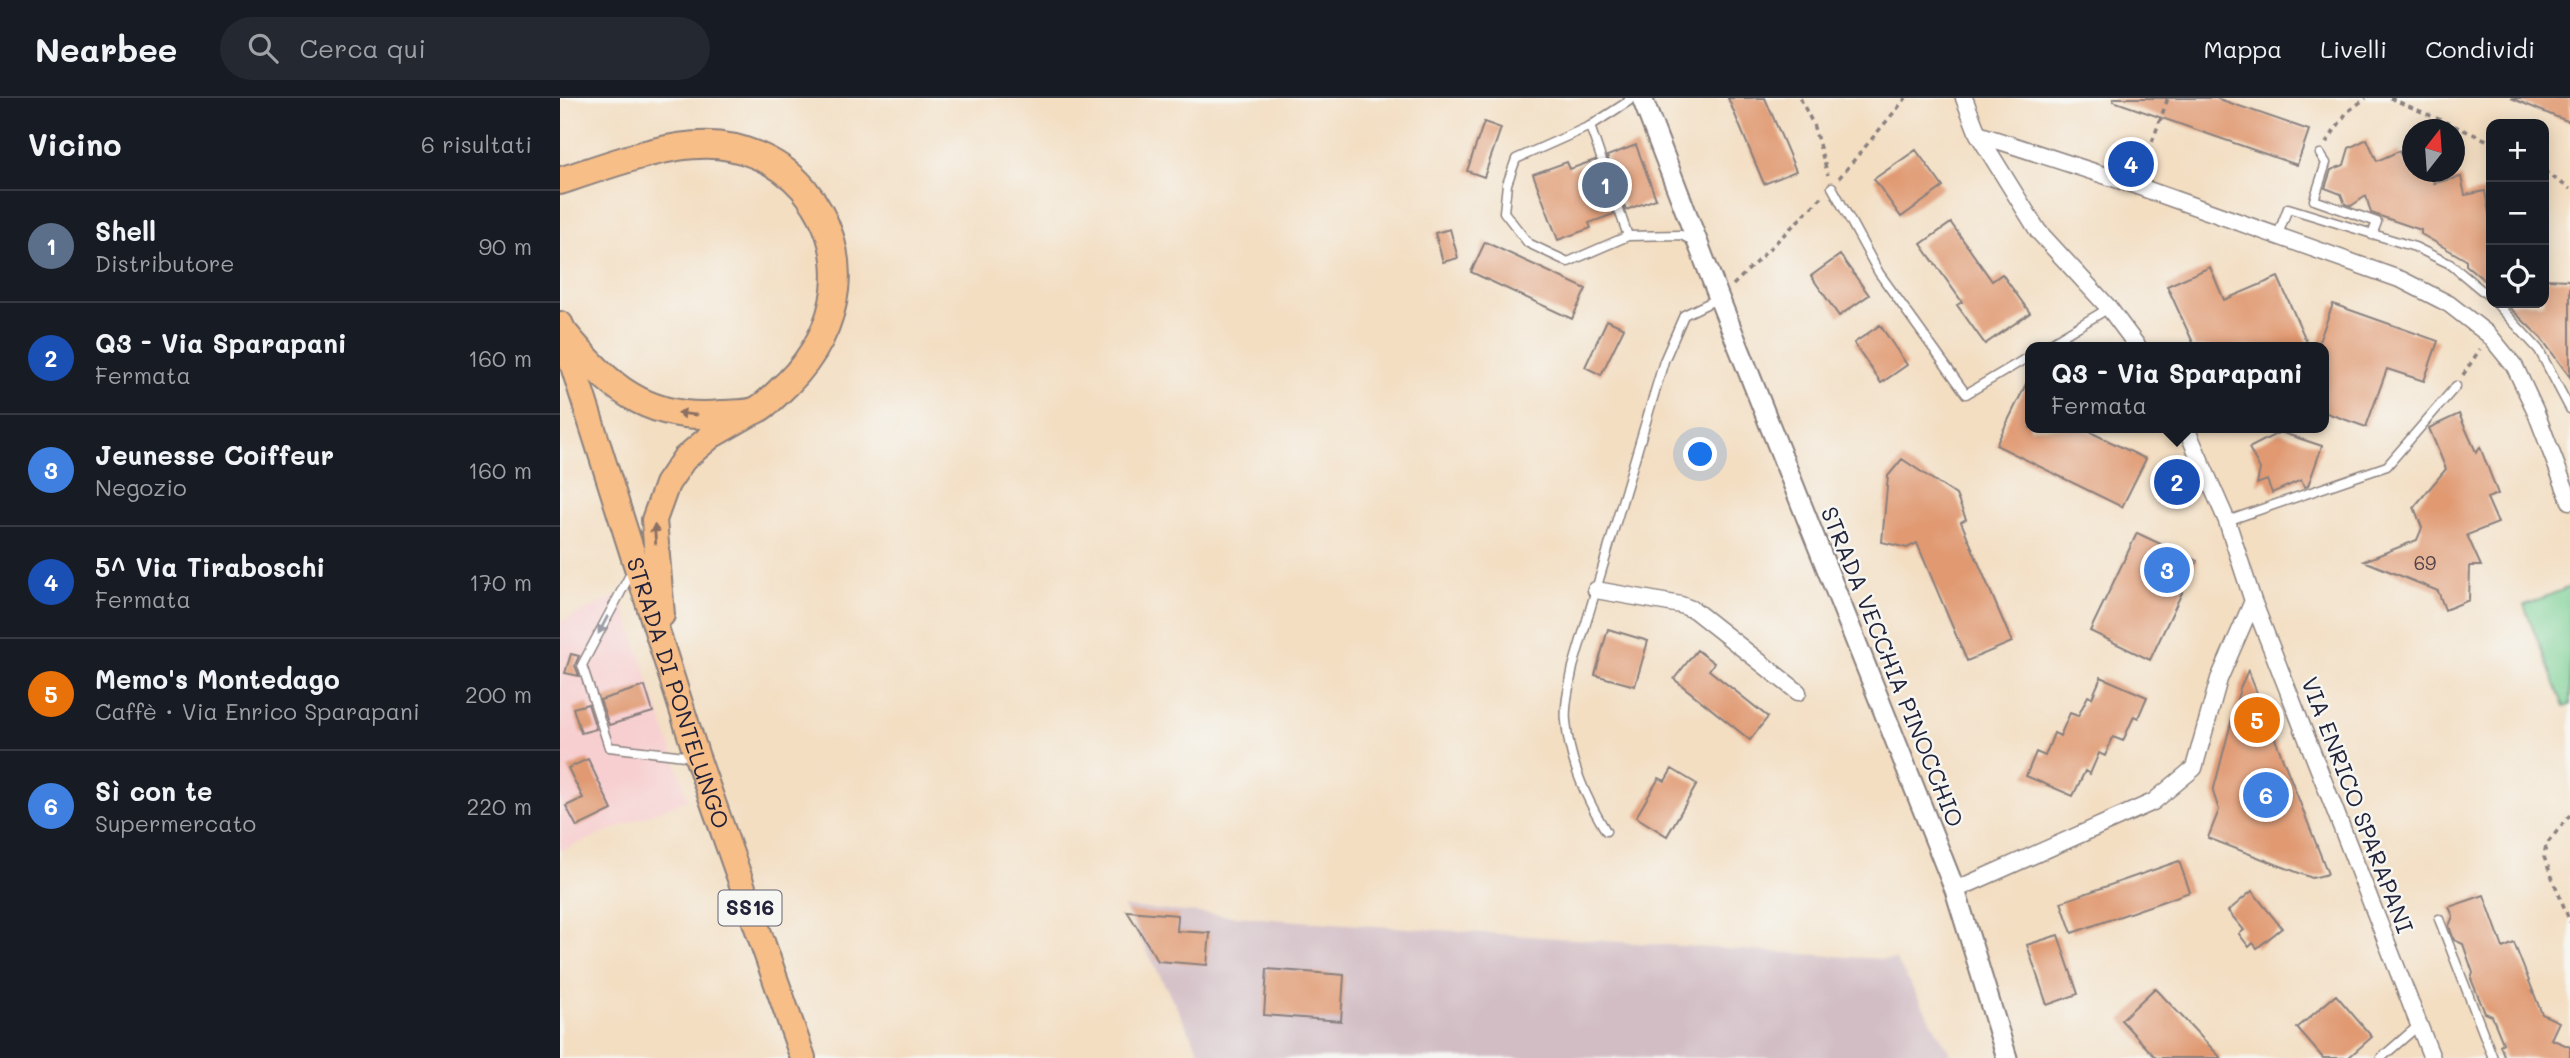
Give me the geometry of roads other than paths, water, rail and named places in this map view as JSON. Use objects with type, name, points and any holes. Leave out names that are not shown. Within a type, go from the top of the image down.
[{"type":"highway","points":[[560,181],[615,163],[699,145],[734,148],[765,158],[793,177],[813,201],[829,230],[835,256],[836,285],[831,320],[813,352],[796,374],[755,411],[705,416],[672,413],[648,407],[622,391],[587,362],[561,328]]},
{"type":"main road","name":"STRADA DI PONTELUNGO","points":[[561,328],[697,757],[803,1058]]},
{"type":"main road","points":[[664,651],[654,520],[667,484],[684,459],[711,436],[755,411]]},
{"type":"street","name":"STRADA VECCHIA PINOCCHIO","points":[[1642,98],[1955,890],[2007,1058]]},
{"type":"street","points":[[1964,98],[1979,134],[2038,232],[2109,308],[2134,342]]},
{"type":"street","points":[[1979,134],[2137,186],[2402,280],[2449,304],[2489,335],[2515,367],[2570,500]]},
{"type":"street","name":"VIA ENRICO SPARAPANI","points":[[2188,433],[2227,521],[2253,601],[2432,1058]]},
{"type":"street","points":[[1596,590],[1681,605],[1693,610],[1798,692]]},
{"type":"street","points":[[1955,890],[2153,802],[2194,768],[2219,679],[2253,601]]},
{"type":"lane","points":[[1629,98],[1629,101],[1590,126],[1516,159],[1507,184],[1504,212],[1528,243],[1568,262],[1628,236],[1681,235],[1699,245]]},
{"type":"lane","points":[[1590,126],[1628,236]]},
{"type":"lane","points":[[2320,154],[2326,163],[2314,200],[2376,222],[2372,235]]},
{"type":"lane","points":[[1832,187],[1879,273],[1966,394],[2025,359]]},
{"type":"lane","points":[[2277,237],[2288,208],[2415,247],[2450,264],[2486,294]]},
{"type":"lane","points":[[1606,831],[1586,799],[1573,760],[1565,718],[1573,667],[1664,361],[1685,314],[1719,298]]},
{"type":"lane","points":[[2052,342],[2109,308]]},
{"type":"lane","points":[[2501,308],[2539,350],[2570,409]]},
{"type":"lane","points":[[2227,521],[2387,466],[2456,386]]},
{"type":"lane","points":[[635,565],[582,665],[609,747],[697,757]]},
{"type":"lane","name":"VIA ENRICO SPARAPANI","points":[[2439,919],[2493,1058]]},
{"type":"lane","points":[[2381,1058],[2419,1025]]},
{"type":"place","name":"5^ Via Tiraboschi","points":[[2131,164]]},
{"type":"place","name":"Shell","points":[[1605,185]]},
{"type":"place","name":"Q3 - Via Sparapani","points":[[2177,482]]},
{"type":"place","name":"Jeunesse Coiffeur","points":[[2167,570]]},
{"type":"place","name":"Memo's Montedago","points":[[2257,720]]},
{"type":"place","name":"Sì con te","points":[[2266,795]]}]
